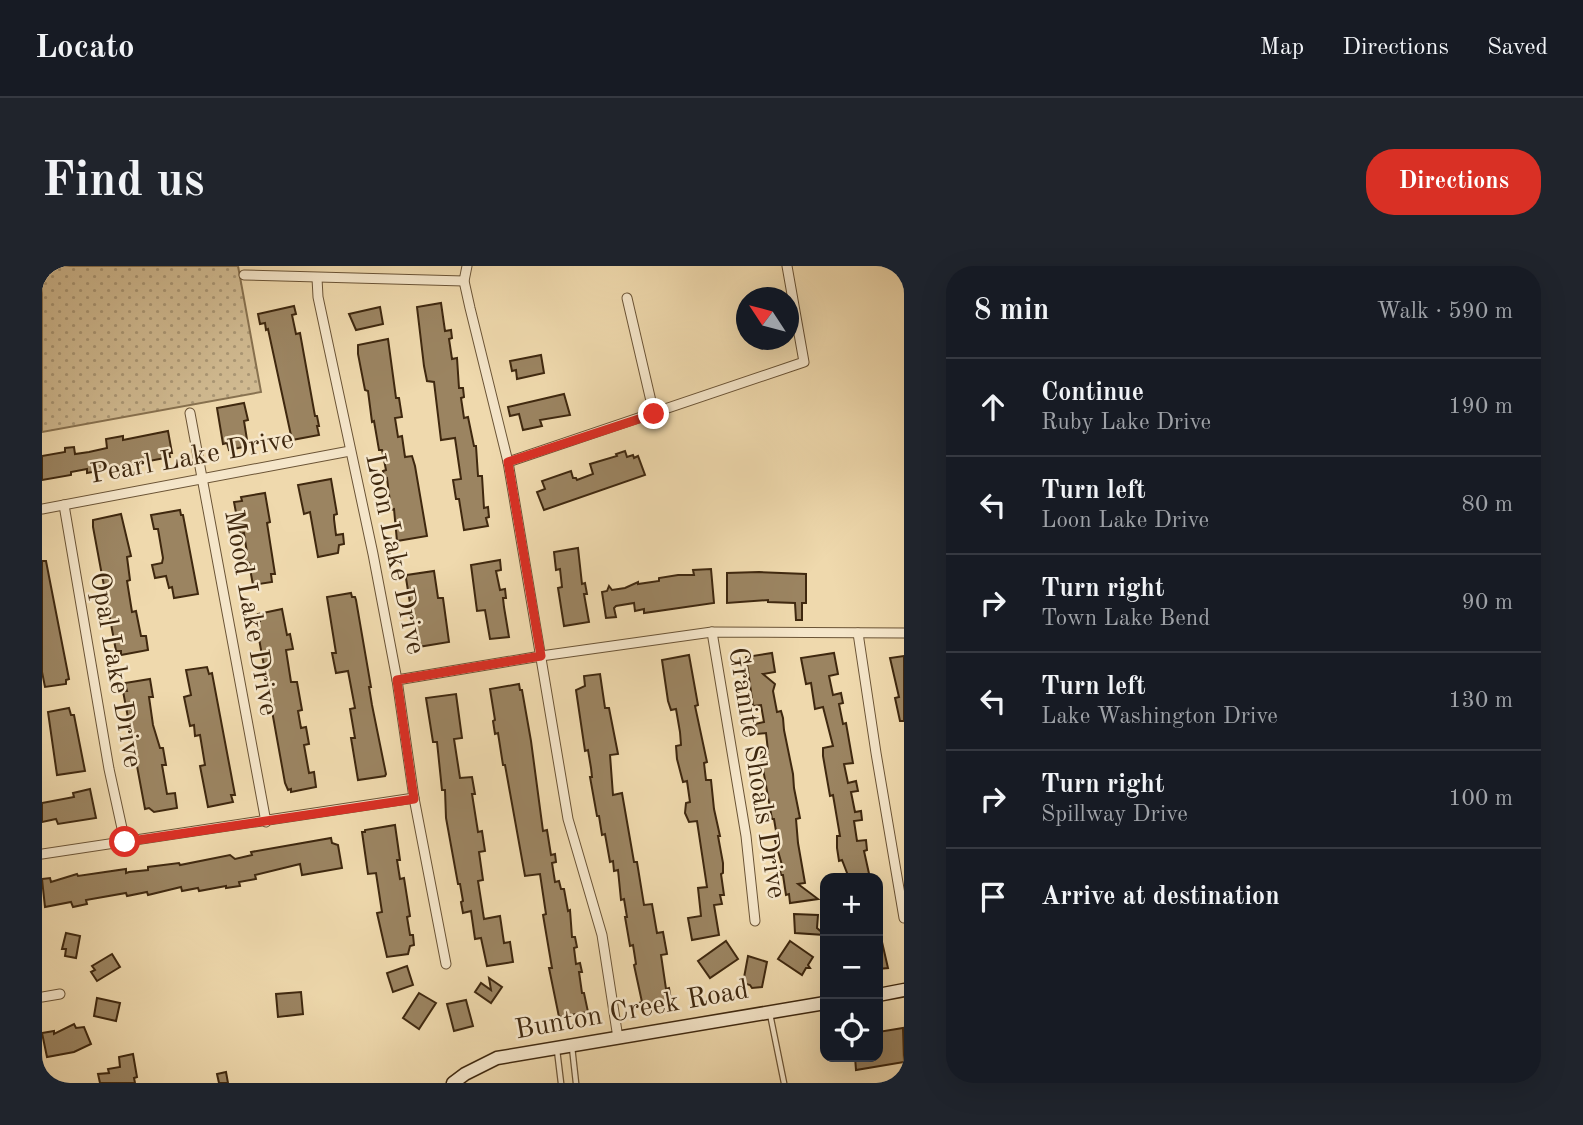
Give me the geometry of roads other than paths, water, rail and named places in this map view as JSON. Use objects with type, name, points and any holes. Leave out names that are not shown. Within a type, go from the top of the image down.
[{"type":"street","points":[[467,266],[464,281],[508,462],[568,819],[602,935],[618,1038]]},
{"type":"street","points":[[508,462],[804,362],[787,266]]},
{"type":"street","points":[[244,275],[464,281]]},
{"type":"street","name":"Loon Lake Drive","points":[[317,278],[318,297],[397,680],[414,799],[446,964]]},
{"type":"street","points":[[627,298],[654,414]]},
{"type":"street","name":"Mood Lake Drive","points":[[190,413],[265,822]]},
{"type":"street","name":"Pearl Lake Drive","points":[[42,509],[350,451]]},
{"type":"street","name":"Opal Lake Drive","points":[[64,505],[109,769],[125,842]]},
{"type":"street","points":[[397,680],[712,632],[904,633]]},
{"type":"street","name":"Granite Shoals Drive","points":[[712,632],[746,836],[755,921]]},
{"type":"street","points":[[858,633],[904,918]]},
{"type":"street","points":[[42,854],[414,799]]},
{"type":"street","points":[[883,994],[904,990]]},
{"type":"street","points":[[42,998],[60,994]]},
{"type":"street","name":"Bunton Creek Road","points":[[453,1083],[497,1058],[820,1004]]},
{"type":"lane","points":[[770,1013],[784,1083]]},
{"type":"lane","points":[[572,1047],[576,1083]]},
{"type":"lane","points":[[557,1049],[561,1083]]}]
